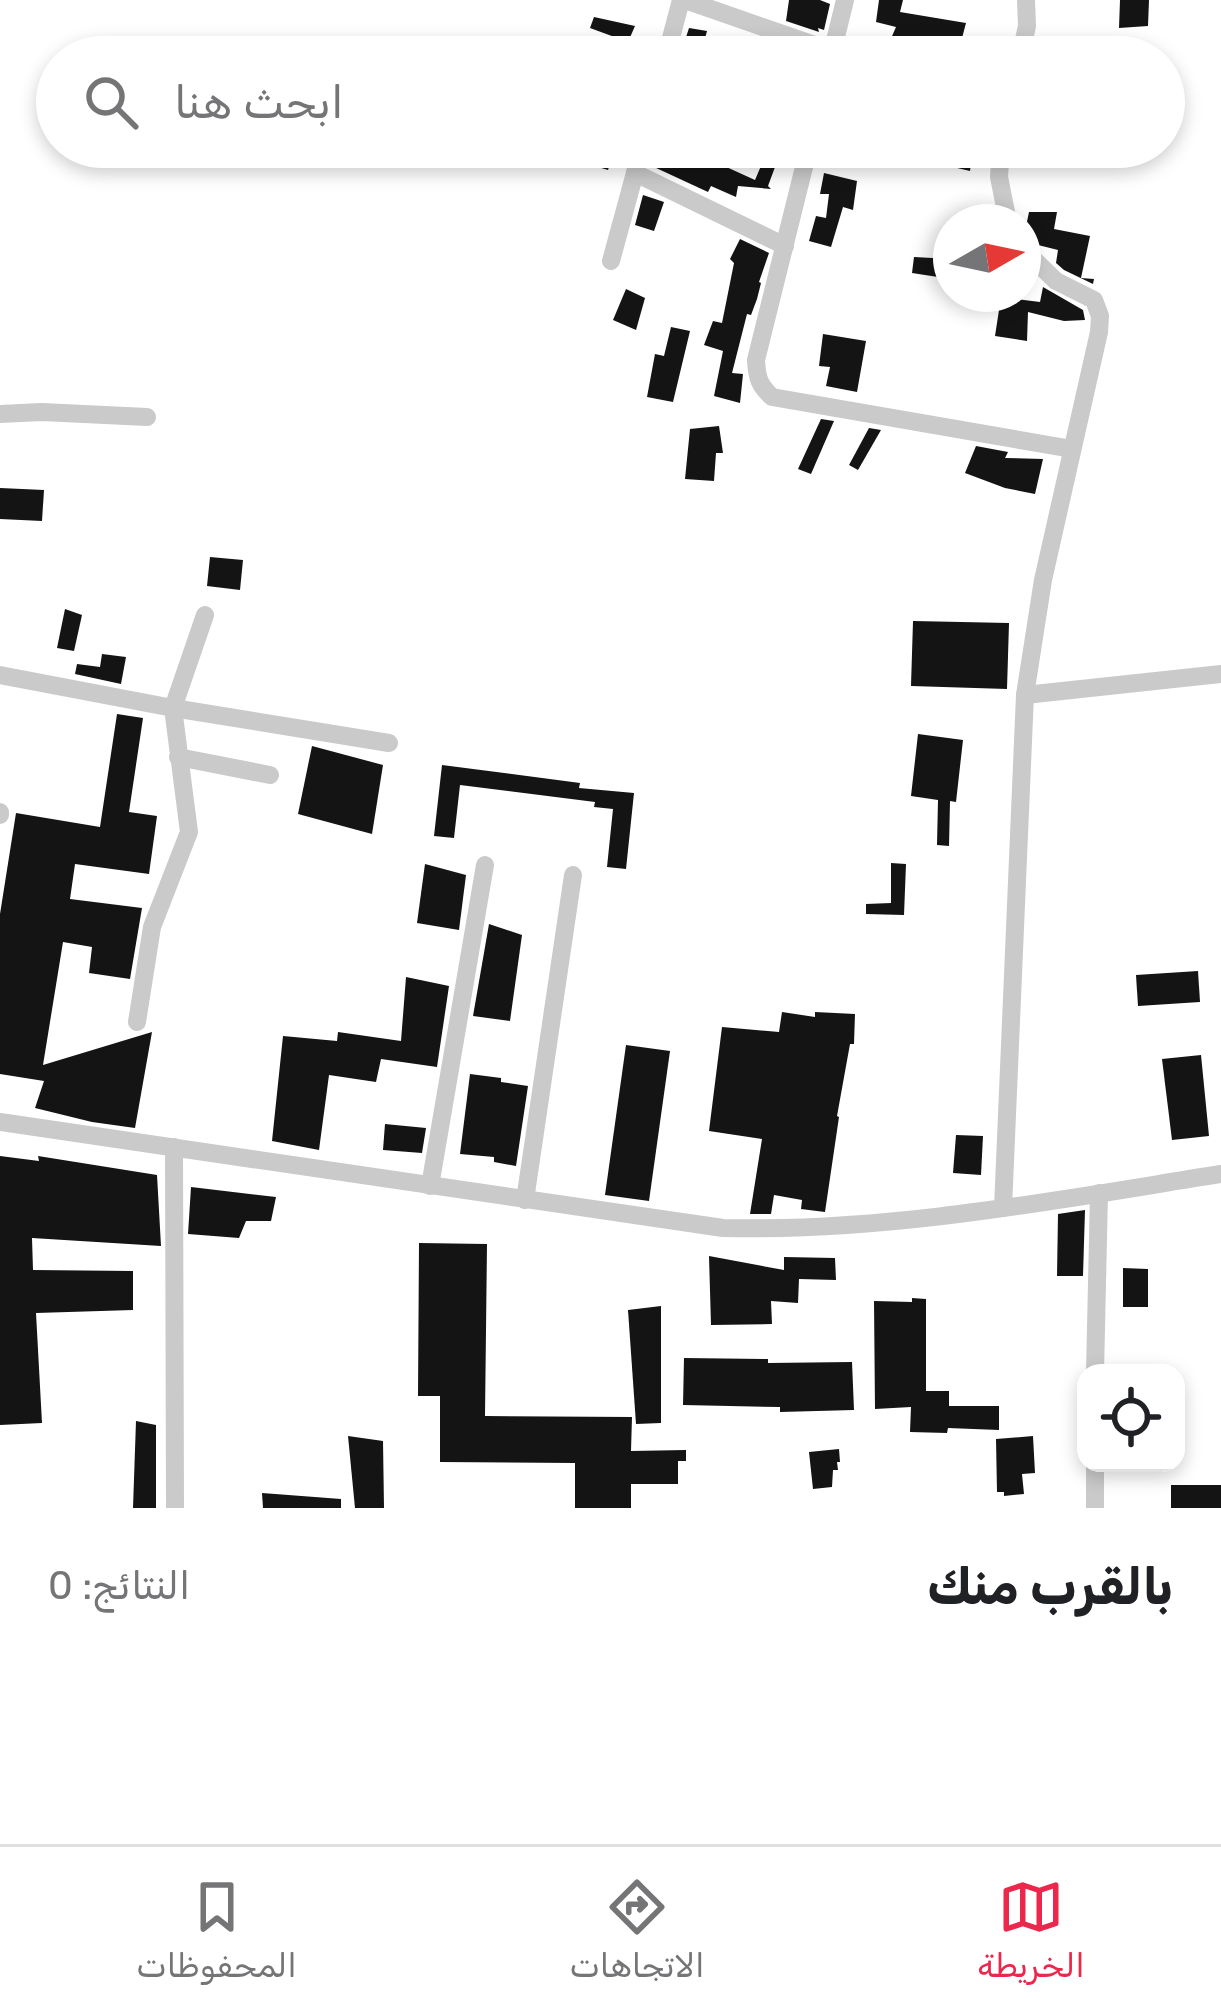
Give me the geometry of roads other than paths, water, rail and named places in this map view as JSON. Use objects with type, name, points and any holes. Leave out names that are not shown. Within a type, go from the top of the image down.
[{"type":"street","points":[[672,36],[683,0],[782,36]]},
{"type":"street","points":[[836,36],[845,0]]},
{"type":"street","points":[[1025,36],[1026,0]]},
{"type":"street","points":[[611,261],[636,168]]},
{"type":"street","points":[[804,168],[756,360],[757,380],[772,397],[1072,449]]},
{"type":"street","points":[[1000,168],[1004,204]]},
{"type":"street","points":[[635,172],[785,246]]},
{"type":"street","points":[[1003,1208],[1024,695],[1043,580],[1099,332],[1097,305],[1090,296],[1056,281],[1041,266]]},
{"type":"street","points":[[0,414],[146,417]]},
{"type":"street","points":[[137,1022],[152,927],[189,832],[173,708],[206,615]]},
{"type":"street","points":[[1024,695],[1221,674]]},
{"type":"street","points":[[0,675],[389,743]]},
{"type":"street","points":[[178,757],[270,775]]},
{"type":"street","points":[[430,1186],[485,865]]},
{"type":"street","points":[[525,1200],[573,875]]},
{"type":"street","points":[[0,1122],[694,1226],[764,1229],[1003,1208],[1221,1174]]},
{"type":"street","points":[[174,1147],[175,1508]]},
{"type":"street","points":[[1095,1364],[1099,1193]]},
{"type":"street","points":[[1095,1472],[1095,1508]]}]
